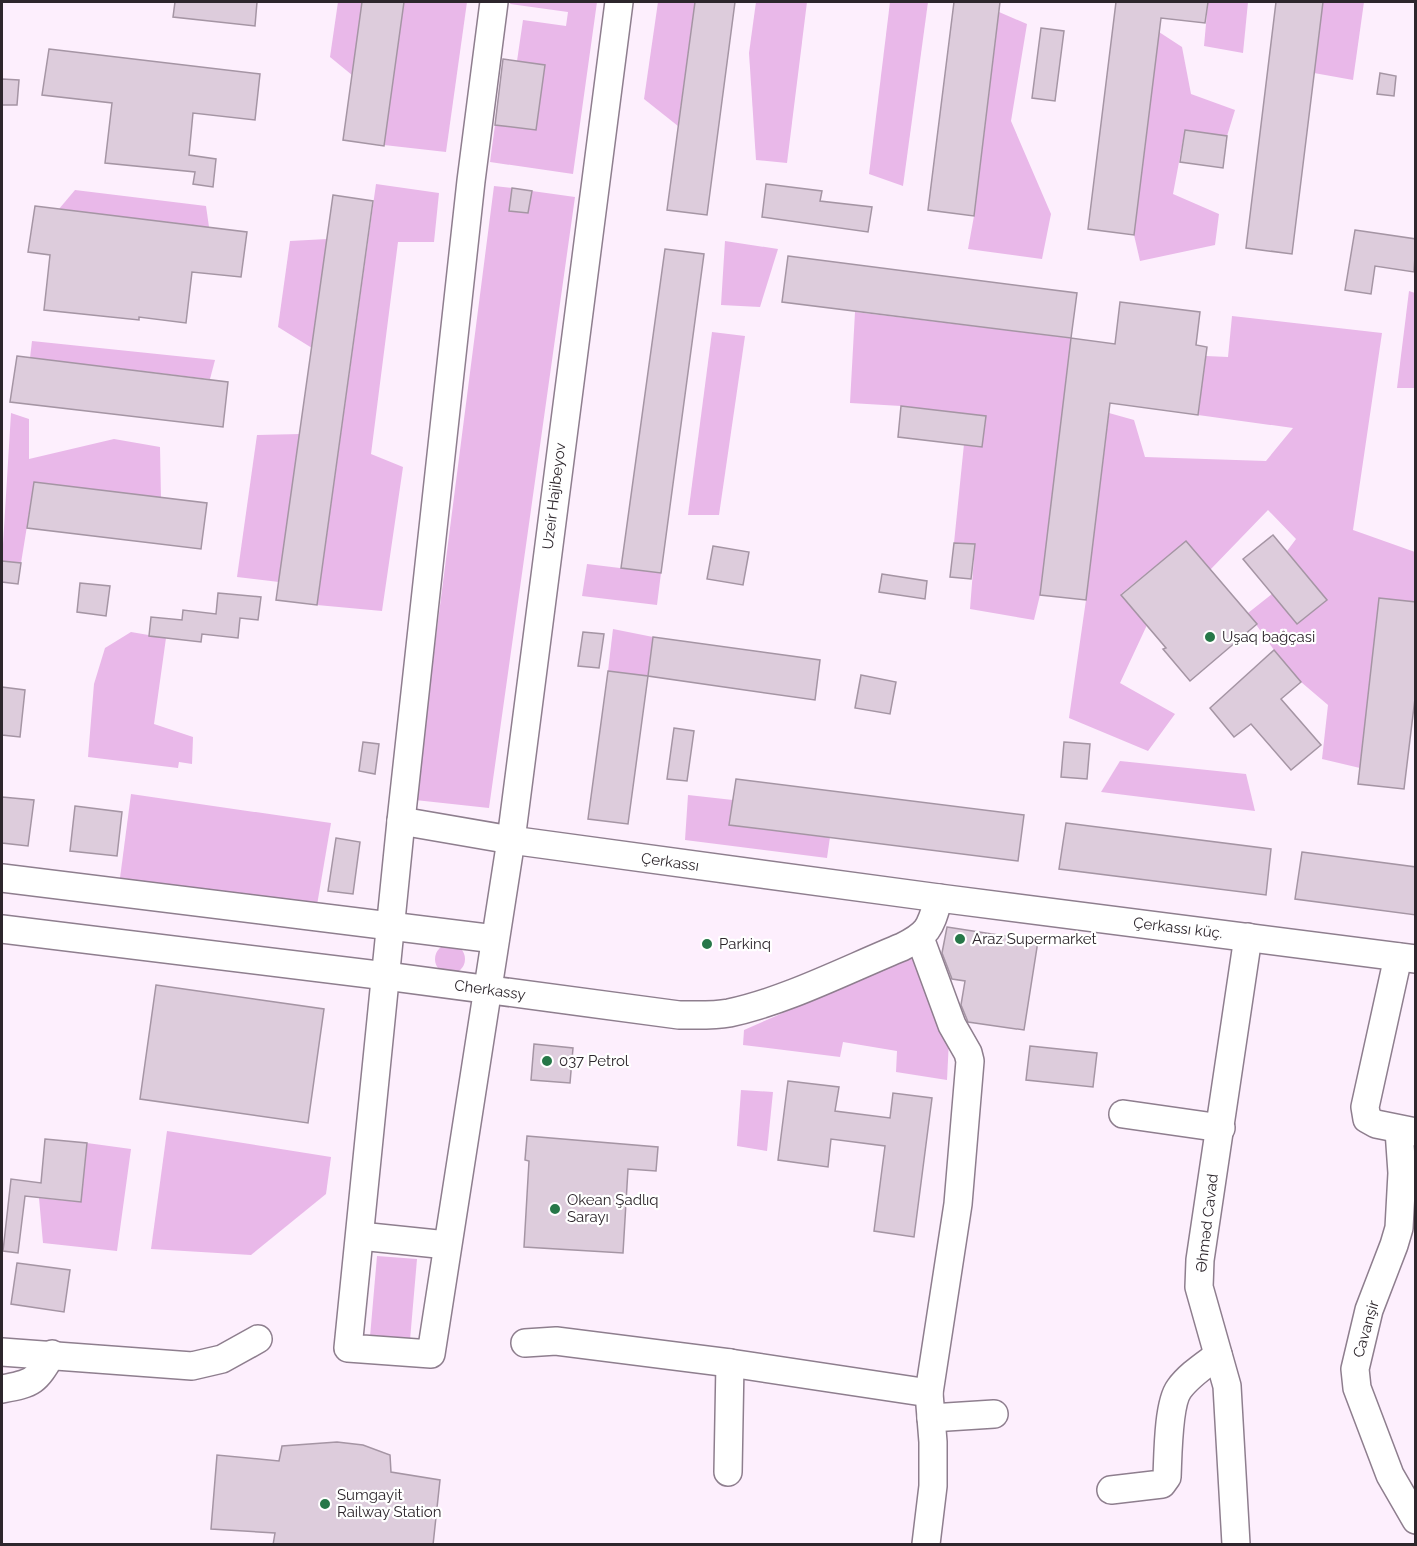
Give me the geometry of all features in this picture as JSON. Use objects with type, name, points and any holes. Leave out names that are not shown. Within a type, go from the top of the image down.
[{"type":"street","points":[[447,1245],[360,1236],[400,821],[471,181],[494,2]]},
{"type":"street","name":"Uzeir Hajibeyov","points":[[360,1236],[348,1348],[431,1354],[511,840],[619,2]]},
{"type":"street","name":"Çerkassı","points":[[400,821],[511,840],[939,898]]},
{"type":"street","points":[[2,878],[495,939]]},
{"type":"street","points":[[926,1545],[933,1486],[930,1406],[958,1204],[970,1062],[968,1053],[952,1025],[920,938],[930,926],[939,898]]},
{"type":"street","name":"Çerkassı küç.","points":[[939,898],[1407,958]]},
{"type":"street","name":"Cherkassy","points":[[2,929],[679,1015],[708,1016],[768,1002],[920,938]]},
{"type":"street","name":"Əhməd Cavad","points":[[1236,1545],[1230,1408],[1227,1386],[1200,1287],[1200,1260],[1248,937]]},
{"type":"street","points":[[1407,958],[1365,1107],[1367,1119],[1376,1124],[1407,1131]]},
{"type":"street","points":[[1123,1114],[1221,1128]]},
{"type":"street","name":"Cavanşir","points":[[1407,1131],[1399,1228],[1370,1310],[1355,1369],[1357,1388],[1390,1475],[1416,1520]]},
{"type":"street","points":[[2,1352],[192,1366],[222,1359],[258,1339]]},
{"type":"street","points":[[525,1343],[556,1341],[730,1363],[930,1406],[994,1414]]},
{"type":"street","points":[[2,1389],[28,1384],[38,1377],[52,1354]]},
{"type":"street","points":[[1111,1490],[1162,1484],[1167,1477],[1173,1401],[1179,1389],[1218,1354]]},
{"type":"street","points":[[728,1472],[730,1363]]},
{"type":"shaded area","points":[[338,2],[362,2],[352,75],[330,57]]},
{"type":"shaded area","points":[[404,2],[467,2],[446,152],[384,145]]},
{"type":"shaded area","points":[[511,2],[597,2],[573,174],[490,162],[495,125],[536,130],[517,61],[523,20],[566,26],[568,12],[510,4]]},
{"type":"shaded area","points":[[658,2],[695,2],[678,126],[644,99]]},
{"type":"shaded area","points":[[756,2],[807,2],[787,163],[756,160],[749,53]]},
{"type":"shaded area","points":[[890,2],[928,2],[903,186],[869,174]]},
{"type":"shaded area","points":[[1208,2],[1248,2],[1243,53],[1204,46]]},
{"type":"shaded area","points":[[1323,2],[1364,2],[1353,80],[1314,73]]},
{"type":"shaded area","points":[[999,12],[1027,24],[1011,121],[1051,214],[1042,259],[968,249]]},
{"type":"shaded area","points":[[1159,32],[1182,47],[1191,94],[1235,110],[1227,136],[1185,130],[1173,194],[1219,214],[1215,245],[1140,261],[1134,235]]},
{"type":"shaded area","points":[[376,184],[439,193],[434,242],[398,242],[371,454],[403,467],[382,611],[317,605]]},
{"type":"shaded area","points":[[494,186],[512,188],[510,211],[528,213],[532,191],[575,197],[489,808],[415,800]]},
{"type":"shaded area","points":[[75,190],[206,206],[209,227],[59,209]]},
{"type":"shaded area","points":[[327,239],[312,348],[278,327],[290,241]]},
{"type":"shaded area","points":[[725,241],[778,249],[760,307],[721,305]]},
{"type":"shaded area","points":[[1409,291],[1415,293],[1415,388],[1397,388]]},
{"type":"shaded area","points":[[855,312],[1071,338],[1040,595],[1034,620],[970,609],[975,545],[954,543],[964,444],[982,446],[986,416],[901,406],[850,403]]},
{"type":"shaded area","points":[[1232,316],[1382,333],[1353,530],[1415,552],[1415,602],[1379,598],[1360,768],[1322,759],[1328,705],[1301,682],[1274,650],[1248,613],[1272,594],[1297,624],[1327,600],[1287,551],[1296,539],[1268,510],[1210,570],[1186,541],[1121,594],[1147,625],[1120,683],[1175,714],[1148,751],[1069,718],[1109,413],[1134,420],[1145,457],[1266,461],[1293,428],[1198,415],[1206,356],[1228,357]]},
{"type":"shaded area","points":[[712,332],[745,336],[719,515],[688,515]]},
{"type":"shaded area","points":[[32,341],[215,360],[210,379],[30,358]]},
{"type":"shaded area","points":[[11,413],[29,419],[29,459],[114,439],[160,447],[161,498],[34,483],[21,563],[2,561]]},
{"type":"shaded area","points":[[300,434],[279,582],[237,577],[257,435]]},
{"type":"shaded area","points":[[587,564],[661,573],[657,605],[582,596]]},
{"type":"shaded area","points":[[613,629],[653,637],[648,676],[608,671]]},
{"type":"shaded area","points":[[131,632],[166,638],[154,724],[193,737],[192,764],[179,762],[178,768],[88,757],[94,684],[105,648]]},
{"type":"shaded area","points":[[1120,761],[1246,774],[1255,811],[1101,792]]},
{"type":"shaded area","points":[[131,794],[331,823],[317,905],[120,878]]},
{"type":"shaded area","points":[[688,795],[733,800],[729,825],[830,837],[827,858],[685,840]]},
{"type":"shaded area","points":[[450,944],[456,945],[464,953],[464,965],[456,973],[450,974],[444,973],[436,965],[435,959],[436,953],[444,945]]},
{"type":"shaded area","points":[[915,955],[949,1040],[947,1080],[896,1072],[897,1051],[843,1042],[840,1057],[743,1045],[744,1030]]},
{"type":"shaded area","points":[[741,1090],[773,1092],[767,1151],[737,1146]]},
{"type":"shaded area","points":[[167,1131],[331,1157],[326,1194],[251,1255],[151,1249]]},
{"type":"shaded area","points":[[87,1143],[131,1149],[117,1251],[43,1243],[39,1198],[81,1202]]},
{"type":"shaded area","points":[[377,1256],[417,1259],[410,1340],[370,1337]]},
{"type":"building","points":[[175,2],[257,2],[255,26],[173,17]]},
{"type":"building","points":[[362,2],[404,2],[384,146],[343,140]]},
{"type":"building","points":[[695,2],[735,2],[707,215],[667,210]]},
{"type":"building","points":[[954,2],[1000,2],[974,216],[928,210]]},
{"type":"building","points":[[1116,2],[1208,2],[1205,23],[1161,18],[1134,235],[1088,229]]},
{"type":"building","points":[[1276,2],[1323,2],[1292,254],[1246,248]]},
{"type":"building","points":[[1041,28],[1064,31],[1055,101],[1032,98]]},
{"type":"building","points":[[49,49],[260,74],[255,120],[193,113],[189,155],[216,159],[213,187],[193,184],[195,172],[105,163],[112,103],[42,95]]},
{"type":"building","points":[[503,59],[545,65],[536,130],[495,125]]},
{"type":"building","points":[[1380,73],[1396,76],[1394,96],[1377,94]]},
{"type":"building","points":[[2,79],[19,80],[17,105],[2,105]]},
{"type":"building","points":[[1185,130],[1227,136],[1223,168],[1180,162]]},
{"type":"building","points":[[766,184],[822,191],[820,201],[872,207],[868,232],[762,217]]},
{"type":"building","points":[[512,188],[532,191],[528,213],[509,211]]},
{"type":"building","points":[[333,195],[373,201],[317,605],[276,600]]},
{"type":"building","points":[[35,206],[247,232],[241,277],[192,272],[186,323],[44,310],[50,255],[28,252]]},
{"type":"building","points":[[1355,230],[1416,239],[1414,272],[1375,266],[1371,294],[1345,290]]},
{"type":"building","points":[[665,249],[704,254],[661,573],[621,568]]},
{"type":"building","points":[[788,256],[1077,293],[1071,338],[782,302]]},
{"type":"building","points":[[1120,302],[1200,312],[1196,345],[1207,347],[1198,415],[1110,403],[1086,600],[1040,595],[1071,338],[1115,344]]},
{"type":"building","points":[[17,356],[228,382],[223,427],[10,402]]},
{"type":"building","points":[[901,406],[986,416],[982,447],[898,437]]},
{"type":"building","points":[[34,482],[207,503],[201,549],[27,528]]},
{"type":"building","points":[[1273,535],[1327,600],[1297,624],[1243,559]]},
{"type":"building","points":[[1186,541],[1257,624],[1190,681],[1163,649],[1166,648],[1121,595]]},
{"type":"building","points":[[954,543],[975,544],[971,579],[950,577]]},
{"type":"building","points":[[713,546],[749,552],[743,585],[707,579]]},
{"type":"building","points":[[2,561],[21,563],[18,584],[2,582]]},
{"type":"building","points":[[882,574],[927,581],[925,599],[879,592]]},
{"type":"building","points":[[80,583],[110,586],[106,616],[77,612]]},
{"type":"building","points":[[218,593],[261,597],[258,620],[240,618],[238,638],[202,634],[201,642],[149,636],[151,617],[182,620],[183,610],[216,614]]},
{"type":"building","points":[[1379,598],[1416,602],[1416,690],[1404,789],[1358,784]]},
{"type":"building","points":[[583,632],[604,634],[599,668],[578,666]]},
{"type":"building","points":[[653,637],[820,660],[815,700],[648,676]]},
{"type":"building","points":[[1274,650],[1301,682],[1281,699],[1321,745],[1291,770],[1251,724],[1234,737],[1210,708]]},
{"type":"building","points":[[608,671],[648,676],[628,824],[588,819]]},
{"type":"building","points":[[861,675],[896,682],[890,714],[855,708]]},
{"type":"building","points":[[2,687],[25,690],[20,737],[2,735]]},
{"type":"building","points":[[674,728],[694,731],[687,781],[667,779]]},
{"type":"building","points":[[363,742],[379,744],[375,774],[359,771]]},
{"type":"building","points":[[1064,742],[1090,744],[1087,779],[1061,777]]},
{"type":"building","points":[[736,779],[1024,815],[1018,861],[729,825]]},
{"type":"building","points":[[2,797],[34,800],[28,846],[2,843]]},
{"type":"building","points":[[75,806],[122,812],[117,856],[70,851]]},
{"type":"building","points":[[1066,823],[1271,849],[1266,895],[1059,869]]},
{"type":"building","points":[[336,838],[360,842],[353,894],[328,891]]},
{"type":"building","points":[[1302,852],[1416,867],[1416,915],[1295,899]]},
{"type":"building","points":[[947,927],[1038,941],[1024,1030],[968,1022],[961,1005],[965,981],[952,979],[942,953]]},
{"type":"building","points":[[156,985],[324,1009],[308,1123],[140,1099]]},
{"type":"building","points":[[534,1044],[573,1048],[570,1083],[531,1080]]},
{"type":"building","points":[[1030,1046],[1097,1053],[1093,1087],[1026,1080]]},
{"type":"building","points":[[788,1081],[839,1087],[835,1111],[890,1118],[893,1093],[932,1098],[914,1237],[874,1231],[885,1146],[831,1139],[828,1167],[778,1160]]},
{"type":"building","points":[[527,1136],[658,1147],[656,1171],[628,1169],[623,1253],[524,1247],[529,1161],[525,1160]]},
{"type":"building","points":[[45,1139],[87,1143],[81,1202],[25,1196],[18,1253],[3,1251],[11,1179],[41,1183]]},
{"type":"building","points":[[17,1263],[70,1270],[64,1312],[11,1304]]},
{"type":"building","name":"Sumgayit Railway Station","points":[[337,1442],[363,1445],[390,1455],[391,1472],[440,1480],[433,1545],[273,1545],[275,1533],[211,1529],[217,1455],[279,1461],[282,1446]]},
{"type":"place","name":"Uşaq bağçasi","points":[[1210,637]]},
{"type":"place","name":"Araz Supermarket","points":[[960,939]]},
{"type":"place","name":"Parkinq","points":[[707,944]]},
{"type":"place","name":"037 Petrol","points":[[547,1061]]},
{"type":"place","name":"Okean Şadlıq Sarayı","points":[[555,1209]]},
{"type":"place","name":"Sumgayit Railway Station","points":[[325,1504]]}]
